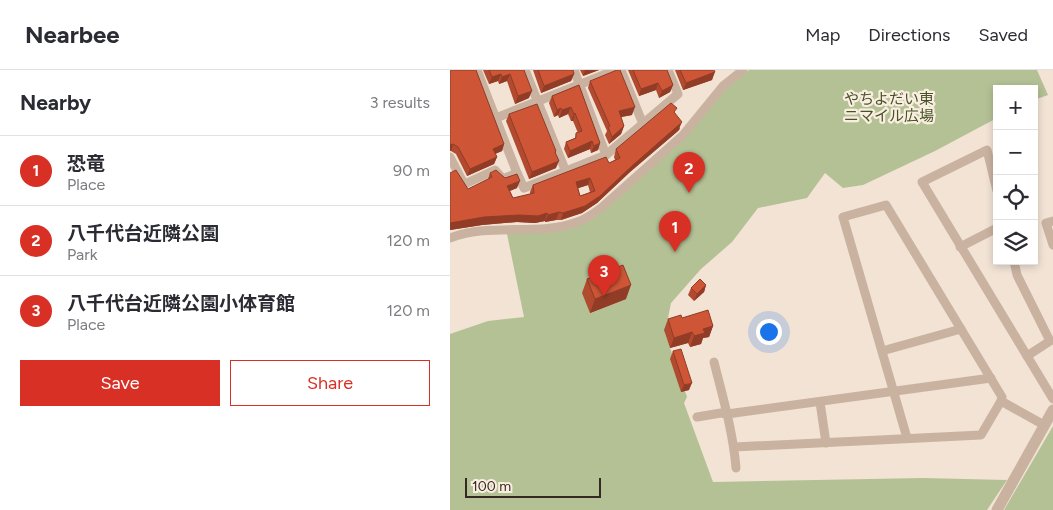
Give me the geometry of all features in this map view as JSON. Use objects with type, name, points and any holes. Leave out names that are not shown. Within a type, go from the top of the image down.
[{"type":"street","points":[[477,70],[524,188],[606,155],[678,94],[668,70]]},
{"type":"street","points":[[525,70],[566,172]]},
{"type":"street","points":[[574,70],[606,155]]},
{"type":"street","points":[[496,118],[616,70]]},
{"type":"street","points":[[622,70],[643,124]]},
{"type":"street","points":[[450,238],[466,232],[490,229],[563,227],[588,217],[601,208],[682,135],[723,86],[743,70]]},
{"type":"street","points":[[993,175],[987,150],[922,182],[1053,399]]},
{"type":"street","points":[[450,157],[463,182],[467,184],[495,170],[503,179],[518,173]]},
{"type":"street","points":[[734,447],[981,435],[1002,397],[886,205],[843,217],[907,438]]},
{"type":"street","points":[[1053,221],[1046,223],[1053,245]]},
{"type":"street","points":[[960,246],[993,230]]},
{"type":"street","points":[[1015,265],[1017,276],[1050,341],[1027,356]]},
{"type":"street","points":[[882,351],[961,329]]},
{"type":"street","points":[[714,362],[734,447],[736,468]]},
{"type":"street","points":[[697,417],[991,378]]},
{"type":"street","points":[[1001,401],[1044,425]]},
{"type":"street","points":[[820,402],[826,443]]},
{"type":"street","points":[[997,510],[1053,410]]},
{"type":"green space","name":"やちよだい東 ニマイル広場","points":[[749,70],[1037,70],[1048,95],[1038,99],[1038,85],[993,85],[993,120],[935,151],[863,185],[843,188],[825,173],[807,198],[758,208],[732,242],[701,269],[671,303],[665,333],[687,397],[684,403],[713,482],[923,478],[1007,480],[987,510],[450,510],[450,334],[488,321],[524,317],[507,234],[576,226],[597,216],[726,88]]},
{"type":"green space","points":[[1053,426],[1053,510],[1004,510]]},
{"type":"building","points":[[476,70],[504,144],[493,149],[497,157],[470,169],[458,147],[453,144],[450,145],[450,71]]},
{"type":"building","points":[[489,70],[524,70],[532,91],[518,96],[510,74],[502,77],[501,74],[492,77]]},
{"type":"building","points":[[538,70],[573,70],[574,74],[544,86]]},
{"type":"building","points":[[620,70],[635,107],[619,111],[624,126],[612,137],[608,127],[610,126],[590,81]]},
{"type":"building","points":[[633,70],[667,70],[673,85],[662,91],[658,83],[641,89]]},
{"type":"building","points":[[680,70],[714,70],[715,72],[686,83]]},
{"type":"building","points":[[579,85],[600,143],[594,146],[592,141],[570,151],[566,142],[576,138],[576,133],[582,131],[571,107],[557,110],[552,96]]},
{"type":"building","points":[[671,103],[677,108],[674,112],[682,122],[600,196],[585,206],[563,213],[559,212],[548,215],[547,213],[538,216],[484,217],[450,223],[450,173],[456,170],[468,189],[492,177],[490,173],[496,170],[505,178],[517,174],[520,181],[507,186],[513,198],[534,193],[533,185],[606,157],[609,163],[620,158],[616,149]],"holes":[[[590,178],[595,191],[580,196],[576,182]]]},
{"type":"building","points":[[537,104],[559,161],[532,172],[509,114]]},
{"type":"building","points":[[623,265],[631,285],[595,299],[587,279]]},
{"type":"building","points":[[700,279],[706,285],[697,294],[691,288]]},
{"type":"building","points":[[708,310],[713,326],[703,329],[705,333],[694,336],[692,332],[674,338],[668,319],[681,315],[682,318]]},
{"type":"building","points":[[681,349],[692,383],[684,385],[673,351]]},
{"type":"place","name":"八千代台近隣公園","points":[[689,193]]},
{"type":"place","name":"恐竜","points":[[675,252]]},
{"type":"place","name":"八千代台近隣公園小体育館","points":[[604,296]]}]
